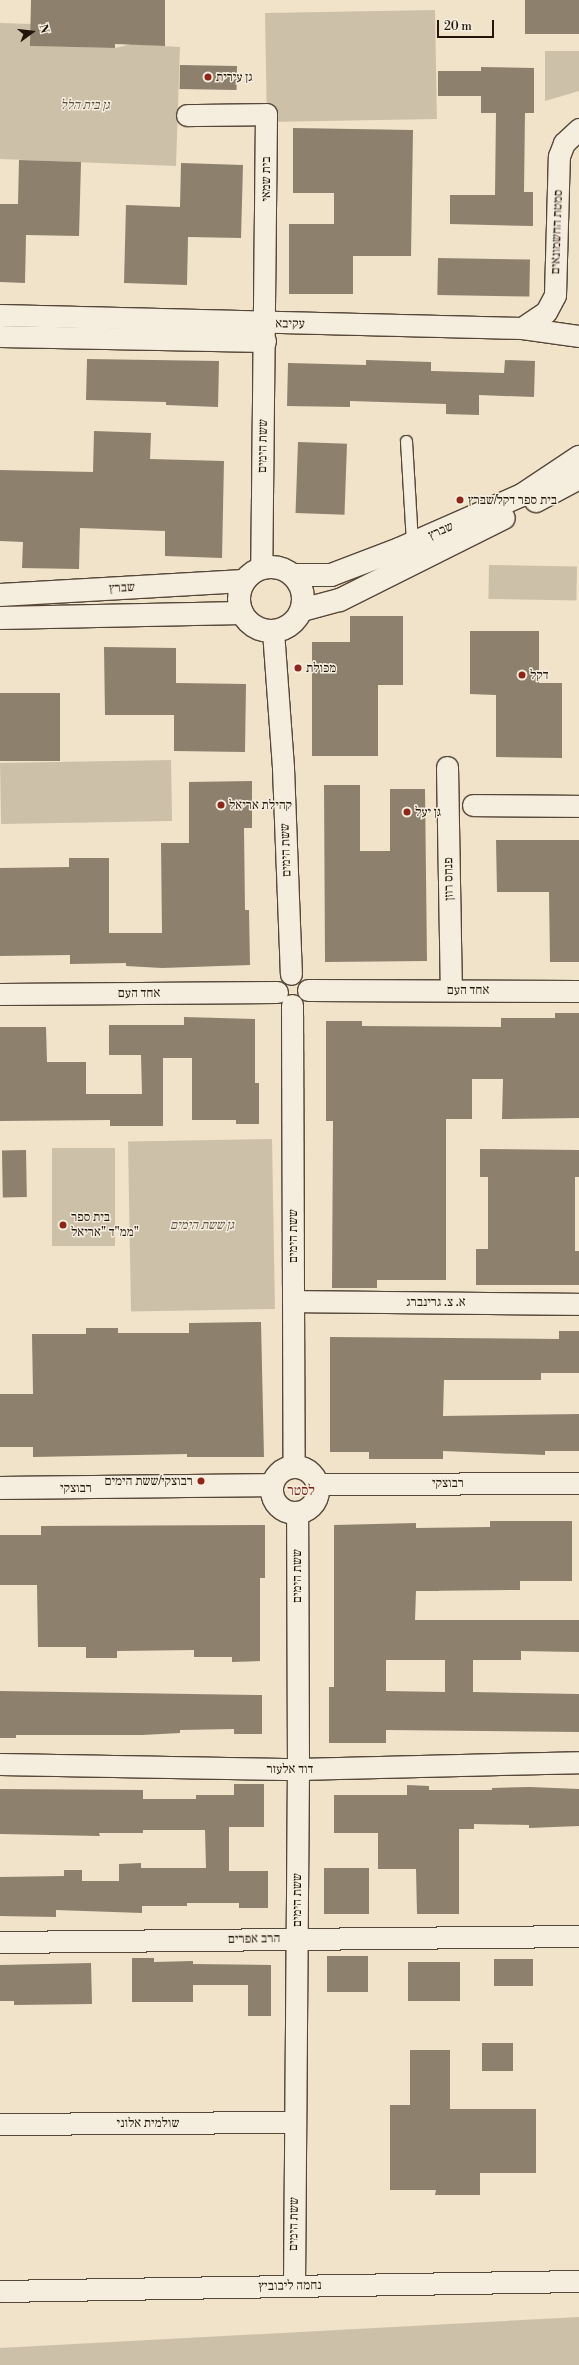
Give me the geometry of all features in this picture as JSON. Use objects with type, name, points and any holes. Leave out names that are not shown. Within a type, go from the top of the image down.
[{"type":"street","name":"בית שמאי","points":[[187,115],[266,114],[265,332]]},
{"type":"street","name":"סמטת החשמונאים","points":[[522,328],[546,312],[555,295],[559,156],[564,143],[579,129]]},
{"type":"street","name":"עקיבא","points":[[0,315],[265,332]]},
{"type":"street","name":"עקיבא","points":[[0,336],[522,328],[579,336]]},
{"type":"street","name":"ששת הימים","points":[[253,575],[265,332]]},
{"type":"street","name":"שברץ","points":[[293,575],[331,575],[412,543],[522,495],[579,457]]},
{"type":"street","name":"שברץ","points":[[302,610],[340,600],[579,478]]},
{"type":"street","points":[[283,568],[293,575],[303,591],[302,610],[295,620],[285,628],[273,631],[261,629],[250,623],[242,613],[240,592],[253,575],[283,568]]},
{"type":"street","name":"שברץ","points":[[0,595],[253,575]]},
{"type":"street","name":"שברץ","points":[[0,618],[242,613]]},
{"type":"street","name":"ששת הימים","points":[[273,631],[283,768],[291,974]]},
{"type":"street","name":"פנחס רוזן","points":[[447,767],[451,990]]},
{"type":"street","points":[[473,806],[579,806]]},
{"type":"street","points":[[291,974],[301,976],[308,990],[302,1002],[284,999],[280,980],[291,974]]},
{"type":"street","name":"אחד העם","points":[[308,990],[579,991]]},
{"type":"street","name":"אחד העם","points":[[0,994],[284,999]]},
{"type":"street","name":"ששת הימים","points":[[284,999],[293,1301],[294,1466]]},
{"type":"street","name":"א. צ. גרינברג","points":[[293,1301],[579,1304]]},
{"type":"street","points":[[294,1466],[309,1471],[318,1484],[318,1496],[314,1504],[305,1511],[297,1513],[281,1509],[274,1501],[271,1485],[281,1470],[294,1466]]},
{"type":"street","name":"רבוצקי","points":[[318,1484],[579,1483]]},
{"type":"street","name":"רבוצקי","points":[[0,1488],[271,1485]]},
{"type":"street","name":"ששת הימים","points":[[294,2286],[298,1769],[297,1513]]},
{"type":"street","name":"דוד אלעזר","points":[[0,1764],[298,1769],[579,1762]]},
{"type":"street","name":"הרב אפרים","points":[[0,1942],[579,1936]]},
{"type":"street","name":"שולמית אלוני","points":[[0,2124],[295,2122]]},
{"type":"street","name":"נחמה ליבוביץ","points":[[0,2291],[579,2281]]},
{"type":"lane","points":[[406,441],[412,543]]},
{"type":"green space","points":[[435,10],[437,119],[267,122],[265,13]]},
{"type":"green space","name":"גן בית הלל","points":[[0,23],[31,24],[31,46],[115,48],[132,44],[180,47],[176,166],[0,159]]},
{"type":"green space","points":[[545,51],[579,51],[579,91],[545,101]]},
{"type":"green space","points":[[489,565],[577,567],[576,601],[488,599]]},
{"type":"green space","points":[[171,760],[172,821],[1,824],[0,763]]},
{"type":"green space","name":"גן ששת הימים","points":[[272,1139],[275,1309],[131,1311],[128,1142]]},
{"type":"green space","points":[[52,1148],[115,1148],[115,1246],[52,1246]]},
{"type":"green space","points":[[579,2317],[579,2365],[0,2365],[0,2348]]},
{"type":"building","points":[[31,0],[165,0],[165,46],[115,44],[115,48],[30,46]]},
{"type":"building","points":[[525,0],[579,0],[579,34],[525,34]]},
{"type":"building","name":"גן עירית","points":[[180,65],[237,66],[237,90],[180,89]]},
{"type":"building","points":[[481,67],[534,68],[534,113],[525,113],[524,192],[533,192],[533,226],[450,224],[450,195],[495,195],[496,113],[481,113],[481,96],[438,96],[438,71],[481,71]]},
{"type":"building","points":[[293,128],[413,130],[411,256],[353,256],[353,294],[289,294],[289,224],[334,224],[334,193],[293,193]]},
{"type":"building","points":[[19,160],[81,162],[79,236],[26,235],[25,283],[0,282],[0,204],[18,204]]},
{"type":"building","points":[[181,163],[243,165],[241,238],[188,237],[187,285],[124,283],[126,205],[180,207]]},
{"type":"building","points":[[438,258],[530,260],[529,297],[437,295]]},
{"type":"building","points":[[87,359],[219,361],[218,407],[166,405],[166,402],[86,400]]},
{"type":"building","points":[[366,360],[431,362],[431,371],[504,373],[505,360],[535,361],[534,397],[479,395],[479,415],[446,414],[446,404],[350,401],[350,407],[287,406],[288,363],[366,365]]},
{"type":"building","points":[[94,431],[151,433],[150,459],[224,461],[222,558],[165,556],[165,531],[80,528],[79,569],[22,568],[23,542],[0,541],[0,470],[93,472]]},
{"type":"building","points":[[298,442],[347,444],[344,515],[296,513]]},
{"type":"building","points":[[350,616],[403,616],[403,685],[378,685],[378,756],[312,756],[312,642],[350,642]]},
{"type":"building","points":[[470,631],[539,631],[539,683],[562,683],[562,758],[496,757],[496,695],[470,694]]},
{"type":"building","points":[[104,647],[176,648],[176,683],[246,684],[245,752],[174,751],[174,715],[105,715]]},
{"type":"building","points":[[0,693],[60,693],[60,761],[0,761]]},
{"type":"building","points":[[252,781],[252,828],[244,828],[245,910],[249,910],[250,965],[162,968],[126,966],[126,963],[70,964],[70,955],[0,956],[0,868],[69,867],[69,858],[109,858],[109,933],[162,933],[161,843],[189,843],[189,782]]},
{"type":"building","points":[[324,785],[360,785],[360,851],[390,851],[390,789],[425,789],[427,961],[325,962]]},
{"type":"building","points":[[496,840],[579,840],[579,962],[550,962],[549,892],[497,892]]},
{"type":"building","points":[[555,1013],[579,1013],[579,1118],[502,1119],[503,1079],[472,1079],[472,1119],[446,1119],[446,1280],[377,1280],[377,1288],[332,1288],[333,1121],[326,1121],[326,1021],[362,1021],[362,1026],[501,1027],[501,1018],[555,1018]]},
{"type":"building","points":[[184,1017],[255,1019],[255,1083],[259,1083],[259,1124],[236,1124],[236,1120],[192,1120],[192,1058],[163,1058],[163,1126],[110,1126],[110,1120],[0,1121],[0,1027],[46,1027],[47,1062],[86,1062],[86,1094],[142,1094],[141,1055],[109,1055],[109,1025],[184,1025]]},
{"type":"building","points":[[480,1149],[579,1150],[579,1177],[575,1177],[575,1251],[579,1251],[579,1285],[476,1285],[476,1249],[488,1249],[488,1177],[480,1177]]},
{"type":"building","points":[[2,1150],[26,1150],[27,1197],[3,1197]]},
{"type":"building","points":[[261,1322],[264,1457],[187,1457],[187,1454],[33,1457],[33,1447],[0,1447],[0,1394],[33,1394],[32,1334],[86,1334],[86,1328],[118,1328],[118,1333],[189,1333],[189,1323]]},
{"type":"building","points":[[559,1331],[579,1331],[579,1373],[541,1373],[541,1380],[444,1380],[443,1416],[579,1414],[579,1451],[545,1451],[545,1455],[443,1451],[443,1459],[369,1459],[369,1452],[330,1452],[330,1337],[559,1339]]},
{"type":"building","points":[[490,1521],[572,1521],[572,1581],[520,1581],[520,1590],[416,1591],[415,1620],[579,1620],[579,1652],[521,1651],[521,1660],[473,1660],[473,1692],[579,1694],[579,1732],[386,1730],[386,1743],[329,1743],[329,1687],[334,1687],[334,1525],[416,1523],[416,1528],[490,1527]],"holes":[[[386,1660],[445,1660],[445,1692],[386,1691]]]},
{"type":"building","points":[[265,1525],[265,1578],[260,1578],[260,1661],[232,1662],[232,1657],[194,1657],[194,1650],[117,1651],[117,1658],[86,1658],[86,1647],[38,1647],[37,1585],[0,1585],[0,1535],[41,1535],[41,1526]]},
{"type":"building","points":[[0,1691],[262,1695],[262,1734],[234,1734],[234,1729],[180,1730],[180,1733],[142,1735],[16,1735],[16,1738],[0,1738]]},
{"type":"building","points":[[234,1784],[264,1784],[264,1827],[229,1827],[229,1871],[268,1871],[268,1908],[239,1908],[239,1903],[187,1903],[187,1906],[142,1906],[142,1913],[56,1910],[56,1917],[0,1916],[0,1877],[64,1876],[64,1870],[82,1870],[82,1881],[119,1881],[119,1864],[141,1863],[141,1868],[206,1868],[205,1830],[143,1830],[143,1833],[99,1833],[100,1836],[0,1834],[0,1789],[143,1790],[143,1799],[196,1799],[196,1795],[234,1795]]},
{"type":"building","points":[[407,1785],[429,1786],[429,1790],[492,1790],[492,1788],[530,1787],[579,1789],[579,1826],[529,1828],[529,1825],[474,1824],[474,1829],[459,1829],[459,1914],[417,1914],[416,1869],[378,1869],[378,1833],[334,1833],[334,1795],[407,1795]]},
{"type":"building","points":[[324,1868],[369,1868],[369,1914],[324,1914]]},
{"type":"building","points":[[327,1956],[368,1956],[368,1992],[327,1992]]},
{"type":"building","points":[[132,1958],[154,1958],[154,1962],[193,1961],[193,1964],[271,1965],[271,2016],[248,2016],[248,1985],[193,1985],[193,2002],[132,2002]]},
{"type":"building","points":[[494,1959],[533,1959],[533,1986],[494,1986]]},
{"type":"building","points":[[408,1962],[460,1962],[460,2001],[408,2001]]},
{"type":"building","points":[[91,1963],[92,2004],[14,2005],[14,2001],[0,2001],[0,1965]]},
{"type":"building","points":[[482,2043],[513,2043],[513,2071],[482,2071]]},
{"type":"building","points":[[410,2050],[450,2050],[450,2109],[536,2109],[536,2173],[480,2173],[480,2195],[435,2195],[436,2190],[390,2190],[390,2105],[410,2105]]},
{"type":"place","name":"גן עירית","points":[[208,77]]},
{"type":"place","name":"בית ספר דקל/שברץ","points":[[460,500]]},
{"type":"place","name":"מכולת","points":[[298,668]]},
{"type":"place","name":"דקל","points":[[522,675]]},
{"type":"place","name":"קהילת אריאל","points":[[221,805]]},
{"type":"place","name":"גן יעל","points":[[407,812]]},
{"type":"place","name":"בית ספר ממ\"ד \"אריאל\"","points":[[63,1225]]},
{"type":"place","name":"רבוצקי/ששת הימים","points":[[201,1481]]},
{"type":"district","name":"לסטר","points":[[301,1491]]}]
